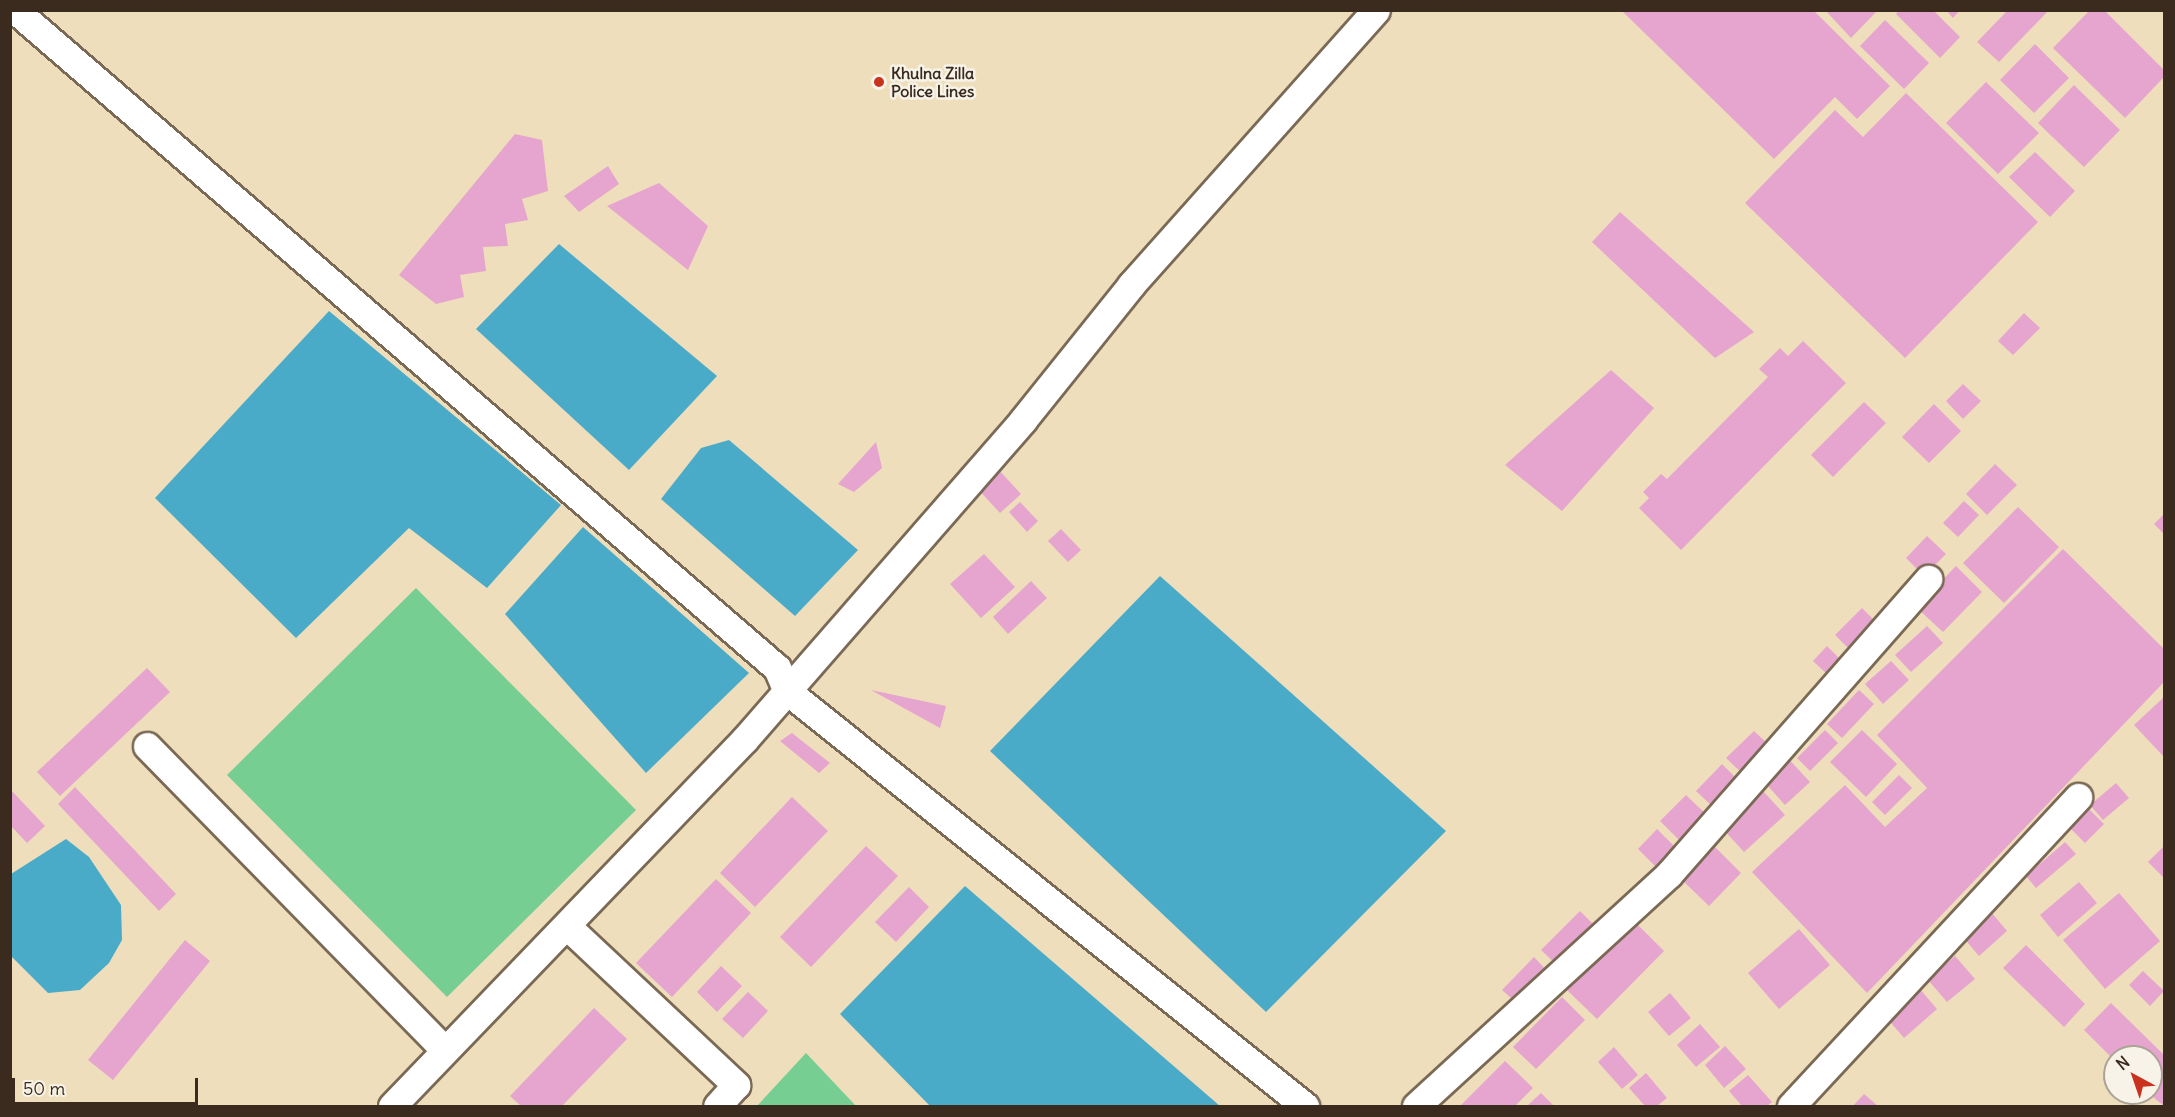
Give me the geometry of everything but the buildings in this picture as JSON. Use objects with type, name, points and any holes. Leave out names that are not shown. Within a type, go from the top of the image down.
[{"type":"street","points":[[15,10],[777,668],[787,691],[1305,1107]]},
{"type":"street","points":[[392,1107],[443,1048],[568,927],[787,691],[1023,420],[1131,285],[1376,10]]},
{"type":"street","points":[[1416,1107],[1669,874],[1928,579]]},
{"type":"street","points":[[147,746],[443,1048]]},
{"type":"street","points":[[1791,1107],[2078,797]]},
{"type":"street","points":[[568,927],[736,1085],[717,1107]]},
{"type":"green space","points":[[416,588],[636,810],[447,997],[227,775]]},
{"type":"green space","points":[[806,1053],[856,1106],[757,1106]]},
{"type":"water","points":[[559,244],[717,376],[629,470],[476,329]]},
{"type":"water","points":[[329,311],[561,505],[487,588],[409,528],[296,638],[155,498]]},
{"type":"water","points":[[729,440],[858,550],[795,616],[661,499],[701,448]]},
{"type":"water","points":[[583,527],[749,673],[646,773],[505,614]]},
{"type":"water","points":[[1160,576],[1446,831],[1266,1012],[990,751]]},
{"type":"water","points":[[66,839],[89,857],[121,905],[122,940],[109,963],[80,990],[48,993],[11,956],[11,874]]},
{"type":"water","points":[[965,886],[1220,1106],[930,1106],[840,1014]]},
{"type":"place","name":"Khulna Zilla Police Lines","points":[[879,82]]}]
